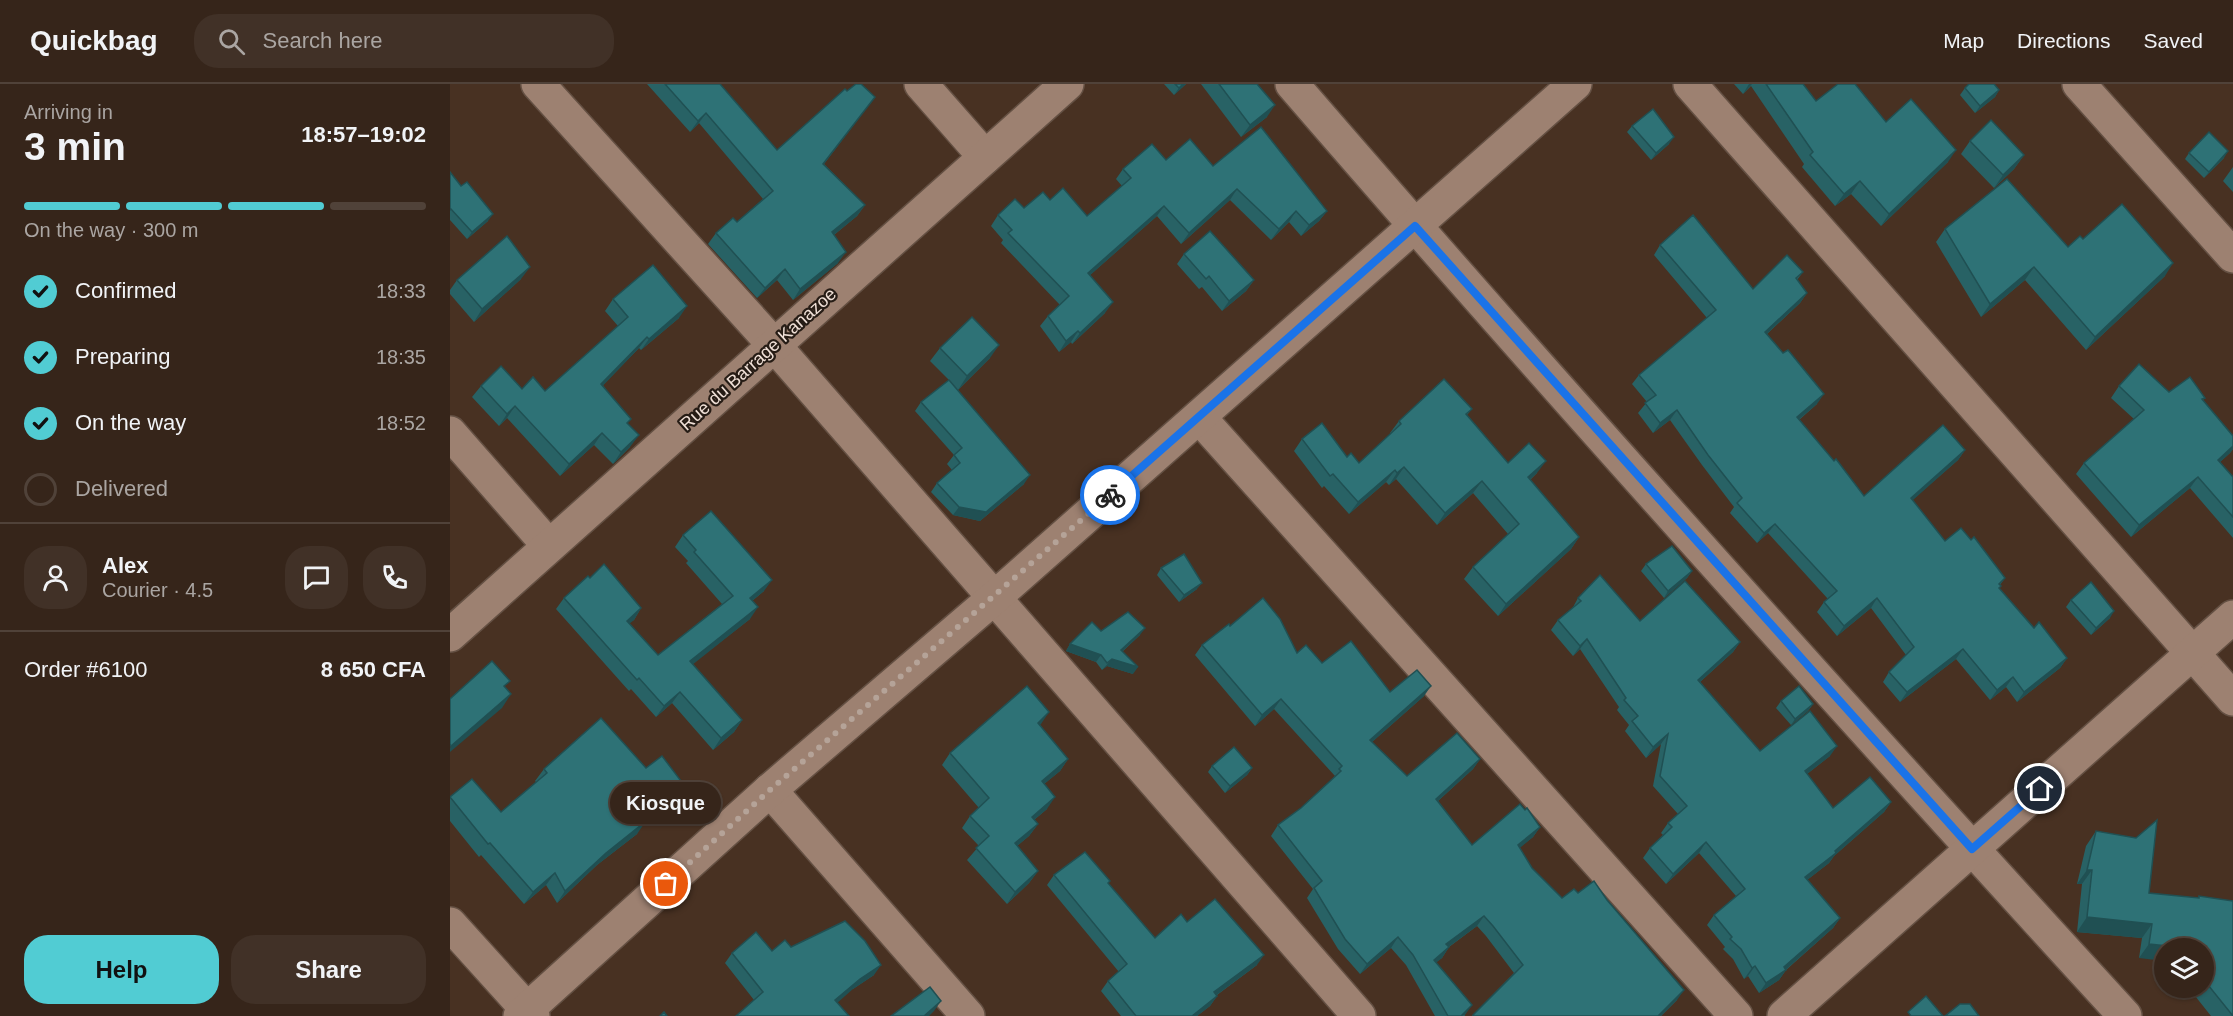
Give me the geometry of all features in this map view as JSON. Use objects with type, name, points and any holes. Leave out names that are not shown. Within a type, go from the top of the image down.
[{"type":"street","points":[[538,84],[774,345],[1359,1016]]},
{"type":"street","points":[[921,84],[985,157]]},
{"type":"street","name":"Rue du Barrage Kanazoe","points":[[450,635],[1066,84]]},
{"type":"street","points":[[1292,84],[1415,226],[1972,849],[2125,1016]]},
{"type":"street","points":[[450,924],[526,1014],[770,790],[994,598],[1575,84]]},
{"type":"street","points":[[1690,84],[2233,699]]},
{"type":"street","points":[[2079,84],[2233,256]]},
{"type":"street","points":[[1199,417],[1736,1016]]},
{"type":"street","points":[[450,434],[549,546]]},
{"type":"street","points":[[1784,1016],[2233,617]]},
{"type":"street","points":[[770,790],[968,1016]]},
{"type":"building","points":[[665,84],[720,84],[777,150],[845,89],[847,91],[856,84],[861,84],[875,97],[823,164],[865,205],[832,232],[846,252],[800,289],[785,269],[765,288],[716,233],[733,218],[737,222],[773,191],[706,113],[698,121]]},
{"type":"building","points":[[1219,84],[1257,84],[1275,105],[1250,125]]},
{"type":"building","points":[[1766,84],[1803,84],[1816,101],[1838,84],[1855,84],[1886,122],[1911,99],[1956,150],[1889,214],[1860,181],[1844,194],[1810,155],[1813,152]]},
{"type":"building","points":[[1969,84],[1994,84],[1999,90],[1980,106],[1965,88]]},
{"type":"building","points":[[1653,109],[1674,137],[1656,153],[1632,126]]},
{"type":"building","points":[[1991,120],[2024,155],[2003,175],[1970,141]]},
{"type":"building","points":[[1261,127],[1327,211],[1309,225],[1296,211],[1279,229],[1237,189],[1189,233],[1164,206],[1088,273],[1113,302],[1080,333],[1078,331],[1066,341],[1048,316],[1069,296],[1008,233],[1012,230],[998,215],[1015,199],[1024,208],[1043,192],[1050,200],[1063,188],[1087,216],[1131,178],[1123,169],[1152,144],[1166,160],[1190,139],[1213,166]]},
{"type":"building","points":[[2209,132],[2228,151],[2209,172],[2189,153]]},
{"type":"building","points":[[450,172],[461,186],[467,182],[493,214],[472,232],[450,210]]},
{"type":"building","points":[[2007,179],[2068,247],[2080,236],[2083,239],[2122,204],[2173,263],[2095,337],[2034,267],[1990,304],[1945,229]]},
{"type":"building","points":[[1693,215],[1753,289],[1787,255],[1803,272],[1796,278],[1807,293],[1765,332],[1783,353],[1788,350],[1824,394],[1797,417],[1834,461],[1836,459],[1864,496],[1943,425],[1965,450],[1911,498],[1945,541],[1961,528],[1971,540],[1974,537],[2005,578],[1999,584],[2001,586],[1999,588],[2034,628],[2039,622],[2067,658],[2024,692],[2013,677],[1997,690],[1963,649],[1907,692],[1889,672],[1914,647],[1877,598],[1844,626],[1824,602],[1837,591],[1775,524],[1764,533],[1737,503],[1742,498],[1708,455],[1677,410],[1660,423],[1645,403],[1656,395],[1639,375],[1716,310],[1660,245]]},
{"type":"building","points":[[1210,231],[1254,280],[1229,301],[1209,276],[1206,279],[1184,254]]},
{"type":"building","points":[[507,236],[530,267],[482,309],[457,280]]},
{"type":"building","points":[[653,265],[687,306],[649,339],[647,337],[601,384],[631,419],[627,423],[639,435],[621,452],[602,433],[569,464],[515,406],[507,414],[481,386],[501,366],[522,389],[533,377],[545,391],[628,317],[613,299]]},
{"type":"building","points":[[972,317],[999,345],[967,376],[940,348]]},
{"type":"building","points":[[2139,364],[2169,392],[2190,377],[2205,398],[2202,399],[2233,436],[2233,446],[2218,460],[2233,477],[2233,517],[2198,477],[2139,525],[2084,463],[2144,410],[2119,386]]},
{"type":"building","points":[[1444,379],[1472,409],[1466,414],[1508,463],[1529,443],[1546,461],[1528,477],[1579,537],[1506,604],[1473,567],[1519,524],[1482,481],[1445,513],[1404,467],[1397,473],[1395,470],[1358,502],[1333,474],[1330,476],[1302,439],[1322,423],[1347,457],[1351,453],[1359,463]]},
{"type":"building","points":[[949,380],[1030,475],[986,512],[959,507],[937,483],[960,463],[954,455],[962,448],[921,402]]},
{"type":"building","points":[[711,511],[772,580],[750,598],[758,607],[690,661],[742,720],[721,738],[680,692],[664,706],[639,678],[637,680],[564,598],[604,564],[641,608],[627,621],[658,655],[733,596],[694,552],[696,550],[683,535]]},
{"type":"building","points":[[1672,546],[1692,571],[1668,591],[1646,564]]},
{"type":"building","points":[[1184,554],[1202,583],[1184,595],[1161,568]]},
{"type":"building","points":[[1600,575],[1640,621],[1685,581],[1740,642],[1698,680],[1760,751],[1810,711],[1837,746],[1805,771],[1833,808],[1870,777],[1891,802],[1835,851],[1836,853],[1805,877],[1840,918],[1784,967],[1786,970],[1766,983],[1755,966],[1752,968],[1741,949],[1730,939],[1732,937],[1714,915],[1745,889],[1706,842],[1673,874],[1650,848],[1672,827],[1668,823],[1687,806],[1660,776],[1668,734],[1653,747],[1632,721],[1638,716],[1624,700],[1626,698],[1587,639],[1580,646],[1558,620],[1581,601],[1578,598]]},
{"type":"building","points":[[2091,582],[2114,611],[2096,628],[2071,600]]},
{"type":"building","points":[[1263,598],[1280,619],[1297,653],[1306,645],[1322,663],[1351,641],[1390,692],[1417,670],[1431,686],[1370,740],[1407,776],[1457,733],[1480,759],[1436,799],[1472,845],[1520,804],[1525,810],[1527,808],[1540,827],[1518,845],[1532,868],[1562,898],[1574,889],[1578,893],[1594,881],[1607,900],[1684,990],[1658,1016],[1474,1016],[1523,965],[1484,916],[1446,944],[1449,947],[1434,960],[1472,1005],[1461,1016],[1448,1016],[1413,955],[1398,937],[1367,964],[1345,939],[1314,888],[1322,881],[1278,825],[1301,808],[1341,771],[1339,769],[1342,766],[1281,699],[1262,715],[1202,645],[1229,624],[1230,626]]},
{"type":"building","points":[[1128,612],[1145,628],[1121,650],[1138,667],[1112,659],[1107,663],[1101,655],[1070,644],[1092,622],[1101,631]]},
{"type":"building","points":[[492,661],[510,681],[504,686],[511,694],[451,746],[450,699]]},
{"type":"building","points":[[1027,686],[1049,712],[1038,723],[1068,759],[1042,781],[1055,797],[1032,817],[1038,824],[1015,843],[1038,871],[1015,892],[976,848],[989,836],[970,816],[989,798],[950,753]]},
{"type":"building","points":[[1799,686],[1813,704],[1795,719],[1781,701]]},
{"type":"building","points":[[601,718],[646,768],[662,756],[681,781],[640,813],[646,821],[606,853],[565,891],[555,873],[533,892],[490,843],[488,844],[450,797],[472,779],[501,812],[547,773],[544,769]]},
{"type":"building","points":[[1234,747],[1252,768],[1230,786],[1212,766]]},
{"type":"building","points":[[2157,820],[2149,893],[2233,901],[2233,1016],[2214,992],[2214,938],[2154,938],[2154,945],[2149,944],[2152,924],[2087,917],[2092,870],[2087,870],[2096,831],[2136,838]]},
{"type":"building","points":[[1085,852],[1155,938],[1181,914],[1187,922],[1215,899],[1264,955],[1214,992],[1217,996],[1192,1016],[1136,1016],[1108,981],[1127,964],[1054,875]]},
{"type":"building","points":[[845,921],[865,941],[881,965],[835,1000],[849,1016],[736,1016],[763,992],[732,953],[756,932],[772,951],[785,940],[791,947]]},
{"type":"building","points":[[930,987],[941,1001],[924,1016],[891,1016]]},
{"type":"building","points":[[1926,996],[1943,1016],[1911,1016],[1908,1012]]},
{"type":"building","points":[[1960,1004],[1970,1004],[1979,1016],[1945,1016]]},
{"type":"way so far","points":[[666,884],[770,790],[1110,495]]},
{"type":"place","name":"Kiosque","points":[[666,884]]},
{"type":"route","points":[[1110,495],[1415,226],[1972,849],[2040,789]]}]
